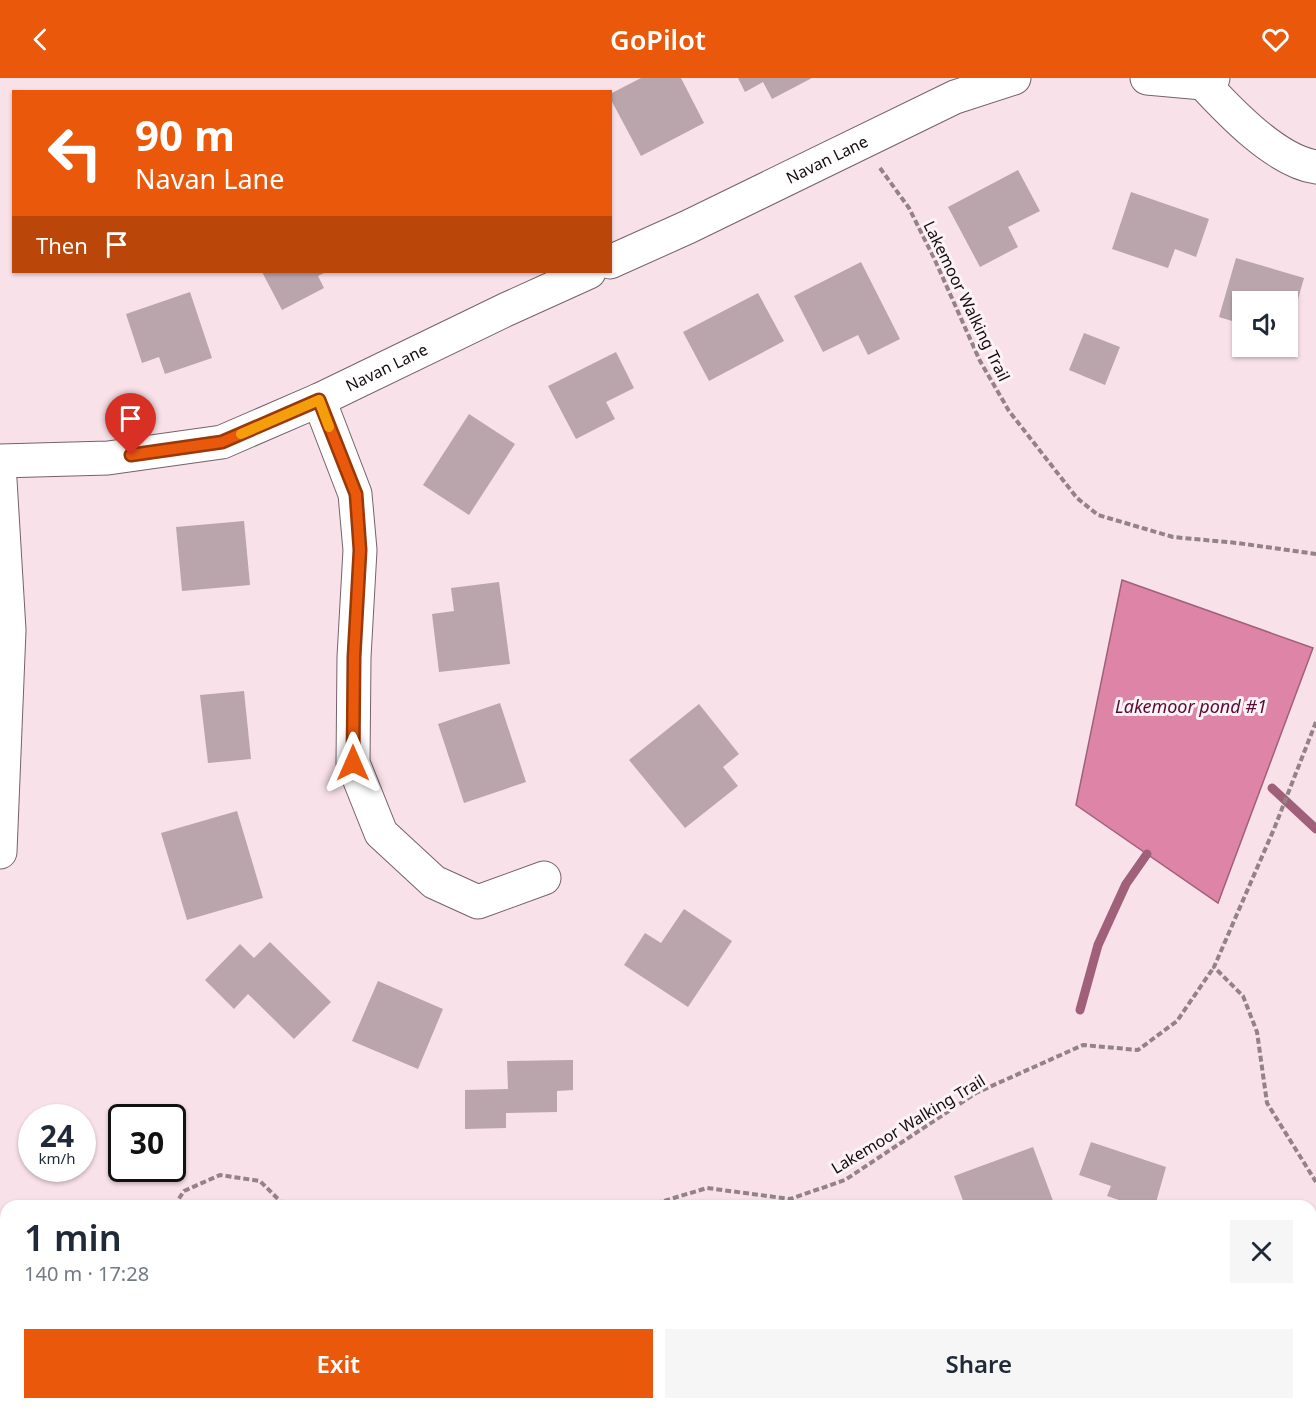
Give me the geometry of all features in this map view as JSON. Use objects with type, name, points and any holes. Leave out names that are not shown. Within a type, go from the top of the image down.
[{"type":"street","name":"Navan Lane","points":[[612,261],[955,97],[1014,78]]},
{"type":"street","points":[[1147,78],[1208,81],[1238,120],[1284,154],[1307,166],[1316,167]]},
{"type":"street","name":"Navan Lane","points":[[0,461],[108,458],[222,442],[319,400],[587,273]]},
{"type":"street","points":[[319,400],[356,494],[360,550],[354,657],[353,763],[381,833],[434,882],[478,903],[544,878]]},
{"type":"street","points":[[0,480],[9,630],[0,852]]},
{"type":"path","name":"Lakemoor Walking Trail","points":[[865,142],[879,167],[909,208],[986,371],[1010,411],[1077,498],[1098,515],[1173,537],[1316,554]]},
{"type":"path","name":"Lakemoor Walking Trail","points":[[667,1200],[708,1188],[790,1198],[845,1180],[976,1093],[1083,1045],[1138,1050],[1177,1020],[1214,967],[1274,829],[1316,722]]},
{"type":"path","points":[[1214,967],[1243,996],[1257,1032],[1267,1103],[1316,1182]]},
{"type":"path","points":[[178,1200],[184,1191],[219,1175],[260,1181],[279,1200]]},
{"type":"water","name":"Lakemoor pond #1","points":[[1122,580],[1313,648],[1218,903],[1076,805]]},
{"type":"building","points":[[641,78],[681,78],[704,123],[641,156],[612,102],[612,93]]},
{"type":"building","points":[[738,78],[812,78],[772,99],[763,82],[745,92]]},
{"type":"building","points":[[1018,170],[1040,211],[1008,227],[1018,247],[980,267],[948,207]]},
{"type":"building","points":[[1131,192],[1209,219],[1196,257],[1175,249],[1168,268],[1112,249]]},
{"type":"building","points":[[1236,258],[1304,278],[1298,299],[1298,291],[1232,291],[1232,321],[1219,317]]},
{"type":"building","points":[[861,262],[900,339],[868,355],[858,335],[823,352],[794,296]]},
{"type":"building","points":[[263,273],[324,273],[318,276],[324,288],[282,310]]},
{"type":"building","points":[[190,292],[212,358],[165,374],[159,357],[142,363],[126,314]]},
{"type":"building","points":[[758,293],[784,341],[709,381],[683,332]]},
{"type":"building","points":[[1084,333],[1120,347],[1105,385],[1069,370]]},
{"type":"building","points":[[616,352],[634,388],[606,402],[615,419],[576,439],[548,386]]},
{"type":"building","points":[[469,414],[515,444],[469,515],[423,485]]},
{"type":"building","points":[[244,521],[250,585],[182,591],[176,527]]},
{"type":"building","points":[[499,582],[510,664],[439,672],[432,614],[454,611],[451,588]]},
{"type":"building","points":[[244,691],[251,759],[208,763],[200,695]]},
{"type":"building","points":[[500,703],[526,782],[464,803],[438,724]]},
{"type":"building","points":[[699,704],[739,754],[723,767],[738,786],[685,828],[629,760]]},
{"type":"building","points":[[237,811],[263,898],[187,920],[161,833]]},
{"type":"building","points":[[684,909],[732,941],[688,1007],[624,965],[645,933],[661,943]]},
{"type":"building","points":[[270,942],[331,1002],[294,1039],[248,994],[234,1009],[205,980],[240,944],[254,958]]},
{"type":"building","points":[[378,981],[443,1009],[418,1069],[352,1041]]},
{"type":"building","points":[[573,1060],[573,1090],[557,1091],[557,1112],[506,1113],[506,1128],[465,1129],[465,1090],[508,1089],[507,1061]]},
{"type":"building","points":[[1091,1142],[1166,1167],[1157,1200],[1119,1200],[1107,1196],[1111,1186],[1079,1175]]},
{"type":"building","points":[[1033,1147],[1053,1200],[963,1200],[954,1176]]},
{"type":"waterway","points":[[1272,788],[1316,829]]},
{"type":"waterway","points":[[1080,1010],[1098,945],[1126,884],[1147,854]]},
{"type":"slow traffic","points":[[241,434],[319,400],[329,427]]},
{"type":"route","points":[[131,455],[222,442],[319,400],[356,494],[360,550],[354,657],[353,763]]}]
